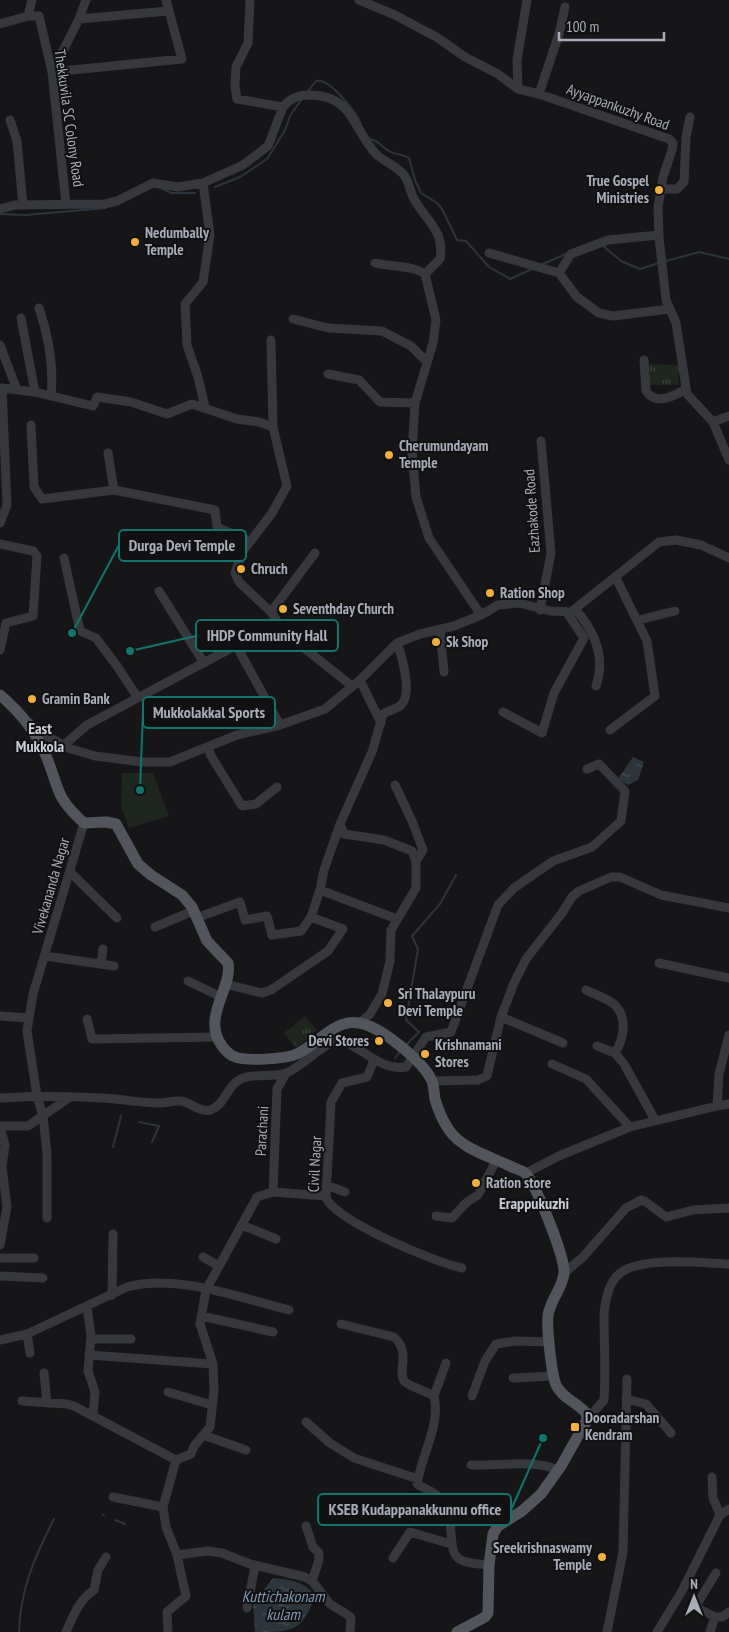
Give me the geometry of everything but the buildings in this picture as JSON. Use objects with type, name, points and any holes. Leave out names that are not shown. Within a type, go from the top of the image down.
[{"type":"main road","points":[[0,695],[28,721],[46,756],[59,795],[67,807],[84,823],[106,822],[116,824],[138,864],[151,875],[182,895],[207,940],[228,962],[225,984],[219,996],[216,1018],[218,1037],[222,1046],[233,1056],[270,1058],[296,1054],[345,1023],[360,1023],[387,1036],[413,1056],[432,1081],[435,1098],[449,1130],[461,1144],[526,1173],[556,1240],[564,1265],[562,1287],[549,1310],[553,1376],[557,1388],[583,1409],[587,1420],[558,1470],[540,1494],[522,1511],[498,1526],[493,1534],[489,1565],[488,1613],[485,1617],[457,1632]]},
{"type":"street","points":[[0,24],[28,16],[32,0]]},
{"type":"street","points":[[52,72],[79,19],[86,0]]},
{"type":"street","points":[[52,72],[182,58],[166,0]]},
{"type":"street","points":[[250,0],[248,44],[236,67],[235,86],[237,99],[283,107]]},
{"type":"street","points":[[359,0],[389,12],[438,38],[465,57],[498,74],[518,89]]},
{"type":"street","points":[[518,89],[517,60],[527,0]]},
{"type":"street","points":[[539,94],[559,34],[565,7]]},
{"type":"street","points":[[79,19],[168,12]]},
{"type":"street","name":"Thekkuvila SC Colony Road","points":[[28,16],[39,16],[52,72],[66,204]]},
{"type":"street","name":"Ayyappankuzhy Road","points":[[518,89],[539,94],[669,139],[672,143],[672,150],[661,189],[659,235],[666,300],[676,323],[687,394],[713,422],[729,460]]},
{"type":"street","points":[[0,208],[23,205],[104,204],[120,199],[153,183],[178,187],[203,183],[243,165],[268,146],[283,107],[292,98],[301,95],[313,95],[336,102],[350,113],[377,155],[403,173],[413,197],[440,237],[442,249],[440,260],[425,274]]},
{"type":"street","points":[[661,189],[677,189],[684,182],[686,137],[690,117]]},
{"type":"street","points":[[10,120],[17,141],[23,205]]},
{"type":"street","points":[[203,183],[210,235],[202,282],[185,304],[187,345],[198,377],[205,407]]},
{"type":"street","points":[[559,273],[571,254],[608,240],[659,235]]},
{"type":"street","points":[[489,253],[559,273],[577,297],[599,313],[613,316],[670,308]]},
{"type":"street","points":[[376,263],[385,266],[418,269],[425,274],[436,320],[427,362],[415,403],[412,452],[416,497],[429,538],[482,615]]},
{"type":"street","points":[[39,308],[46,327],[52,382],[51,396]]},
{"type":"street","points":[[22,318],[35,392]]},
{"type":"street","points":[[293,319],[328,328],[382,330],[411,346],[427,362]]},
{"type":"street","points":[[271,340],[274,403],[273,427],[287,486],[272,513],[249,542],[237,563],[236,573],[239,582],[271,612],[294,640],[352,686]]},
{"type":"street","points":[[0,346],[17,390]]},
{"type":"street","points":[[644,360],[646,391],[649,395],[666,398],[686,389]]},
{"type":"street","points":[[328,374],[359,380],[380,402],[415,403]]},
{"type":"street","points":[[0,523],[7,505],[1,388],[35,392],[93,406],[97,397],[131,402],[167,414],[192,404],[237,419],[259,422],[273,427]]},
{"type":"street","points":[[713,422],[729,416]]},
{"type":"street","points":[[31,425],[34,487],[42,499],[114,490],[154,496],[215,510],[217,526],[249,542]]},
{"type":"street","name":"Eazhakode Road","points":[[540,610],[550,553],[541,441]]},
{"type":"street","points":[[108,453],[114,490]]},
{"type":"street","points":[[28,721],[45,735],[64,745],[95,756],[142,762],[170,762],[237,735],[280,725],[325,709],[360,680],[397,644],[482,615],[491,608],[506,603],[519,603],[540,610],[572,611],[659,542],[676,540],[701,545],[729,558]]},
{"type":"street","points":[[0,544],[33,551],[37,556],[33,616],[6,623],[0,650]]},
{"type":"street","points":[[271,612],[316,553]]},
{"type":"street","points":[[64,558],[80,631],[96,638],[138,698]]},
{"type":"street","points":[[610,730],[655,696],[647,641],[639,620],[616,578]]},
{"type":"street","points":[[159,591],[204,663]]},
{"type":"street","points":[[572,611],[590,627],[596,638],[598,678],[596,686]]},
{"type":"street","points":[[503,712],[542,733],[554,693],[584,638],[572,611]]},
{"type":"street","points":[[639,620],[675,611]]},
{"type":"street","points":[[64,745],[87,725],[204,663],[277,621]]},
{"type":"street","points":[[440,630],[444,672]]},
{"type":"street","points":[[155,926],[240,902],[245,920],[267,916],[272,935],[301,931],[311,917],[324,870],[340,824],[363,776],[383,714],[400,706],[404,699],[405,664],[397,644]]},
{"type":"street","points":[[236,645],[280,725]]},
{"type":"street","points":[[360,680],[381,723]]},
{"type":"street","points":[[208,748],[242,806],[256,804],[277,787]]},
{"type":"street","points":[[0,1098],[37,1096],[160,1103],[188,1102],[208,1111],[216,1108],[233,1085],[244,1076],[272,1076],[286,1073],[297,1068],[328,1043],[335,1040],[346,1042],[374,1060],[400,1068],[406,1067],[426,1037],[451,1032],[498,905],[514,888],[553,861],[592,847],[621,821],[625,791],[599,764],[587,769]]},
{"type":"street","points":[[394,785],[412,821],[423,850],[416,861]]},
{"type":"street","name":"Vivekananda Nagar","points":[[47,1218],[47,1153],[43,1116],[37,1096],[27,1031],[34,994],[84,823]]},
{"type":"street","points":[[340,824],[344,834],[384,840],[412,851],[416,861],[416,888],[391,930],[390,960],[382,994],[370,1014],[360,1023]]},
{"type":"street","points":[[70,872],[117,918]]},
{"type":"street","points":[[432,1081],[478,1080],[486,1077],[500,1017],[526,959],[579,890],[612,877],[620,877],[661,896],[729,908]]},
{"type":"street","points":[[320,890],[397,919]]},
{"type":"street","points":[[225,984],[262,993],[271,990],[328,951],[343,930],[311,917]]},
{"type":"street","points":[[101,964],[103,949]]},
{"type":"street","points":[[45,956],[114,966]]},
{"type":"street","points":[[659,963],[729,978]]},
{"type":"street","points":[[188,981],[219,996]]},
{"type":"street","points":[[586,990],[615,1005],[625,1026],[620,1044],[614,1053]]},
{"type":"street","points":[[0,1016],[29,1018]]},
{"type":"street","points":[[500,1017],[564,1043]]},
{"type":"street","points":[[87,1019],[92,1039],[218,1037]]},
{"type":"street","points":[[717,1106],[719,1074],[729,1035]]},
{"type":"street","points":[[597,1046],[614,1053],[624,1064],[655,1120]]},
{"type":"street","name":"Civil Nagar","points":[[374,1060],[367,1078],[342,1083],[331,1102],[330,1159],[326,1185],[326,1196],[330,1206],[353,1221],[435,1261],[462,1268]]},
{"type":"street","points":[[552,1064],[586,1079],[630,1127]]},
{"type":"street","name":"Parachani","points":[[273,1192],[277,1089],[286,1073]]},
{"type":"street","points":[[0,1245],[7,1207],[1,1167],[4,1144],[0,1126],[28,1126],[70,1097]]},
{"type":"street","points":[[526,1173],[561,1155],[630,1127],[729,1104]]},
{"type":"street","points":[[436,1216],[452,1218],[457,1215],[467,1202],[478,1195],[497,1160]]},
{"type":"street","points":[[326,1185],[345,1192]]},
{"type":"street","points":[[22,1401],[67,1404],[176,1460],[191,1454],[210,1427],[213,1364],[200,1324],[206,1290],[257,1197],[273,1192],[326,1196]]},
{"type":"street","points":[[564,1274],[583,1257],[626,1208],[641,1200],[666,1217],[693,1210],[729,1208]]},
{"type":"street","points":[[242,1225],[276,1239]]},
{"type":"street","points":[[112,1295],[114,1234]]},
{"type":"street","points":[[202,1257],[219,1266]]},
{"type":"street","points":[[0,1258],[34,1258]]},
{"type":"street","points":[[587,1420],[604,1400],[604,1313],[609,1292],[617,1276],[630,1267],[655,1263],[729,1264]]},
{"type":"street","points":[[0,1276],[43,1278]]},
{"type":"street","points":[[0,1340],[27,1334],[140,1283],[178,1284],[289,1310]]},
{"type":"street","points":[[87,1307],[91,1339],[88,1372],[95,1392],[93,1416]]},
{"type":"street","points":[[201,1316],[273,1332]]},
{"type":"street","points":[[341,1324],[394,1336],[404,1351],[403,1378],[406,1383],[434,1396]]},
{"type":"street","points":[[27,1334],[30,1353]]},
{"type":"street","points":[[91,1339],[131,1339]]},
{"type":"street","points":[[472,1396],[485,1361],[496,1344],[516,1341],[550,1342]]},
{"type":"street","points":[[89,1355],[213,1364]]},
{"type":"street","points":[[446,1363],[434,1396],[436,1405],[435,1419],[417,1484],[441,1498],[446,1505],[452,1523],[452,1544],[455,1556],[461,1560],[489,1565]]},
{"type":"street","points":[[44,1373],[47,1403]]},
{"type":"street","points":[[513,1378],[553,1376]]},
{"type":"street","points":[[607,1632],[622,1552],[627,1379]]},
{"type":"street","points":[[168,1392],[212,1405]]},
{"type":"street","points":[[626,1399],[646,1404],[671,1433]]},
{"type":"street","points":[[306,1422],[330,1443],[354,1458],[418,1479]]},
{"type":"street","points":[[203,1435],[246,1450]]},
{"type":"street","points":[[168,1632],[167,1612],[186,1596],[177,1555],[166,1527],[163,1507],[176,1460]]},
{"type":"street","points":[[471,1465],[529,1464],[550,1466],[558,1470]]},
{"type":"street","points":[[712,1477],[713,1498],[720,1515]]},
{"type":"street","points":[[113,1497],[163,1507]]},
{"type":"street","points":[[658,1632],[682,1591],[720,1515],[729,1509]]},
{"type":"street","points":[[306,1526],[313,1547],[319,1553],[312,1581]]},
{"type":"street","points":[[392,1558],[410,1532],[452,1544]]},
{"type":"street","points":[[177,1555],[207,1551],[222,1553],[255,1566],[304,1577],[312,1581],[330,1604],[351,1618],[350,1632]]},
{"type":"street","points":[[66,1632],[74,1611],[85,1595],[94,1590],[98,1570],[106,1557]]},
{"type":"street","points":[[247,1608],[255,1566]]},
{"type":"street","points":[[716,1573],[697,1604],[699,1609],[715,1617],[722,1617],[729,1612]]},
{"type":"street","points":[[710,1632],[715,1617]]},
{"type":"green space","points":[[646,364],[678,365],[679,385],[648,385]]},
{"type":"green space","points":[[122,773],[153,773],[169,816],[129,828],[121,807]]},
{"type":"green space","points":[[305,1016],[317,1030],[296,1048],[284,1033]]},
{"type":"water","points":[[633,757],[644,762],[638,780],[628,785],[618,779]]},
{"type":"water","name":"Kuttichakonam kulam","points":[[273,1578],[302,1584],[315,1596],[305,1617],[294,1628],[255,1632],[253,1604]]},
{"type":"waterway","points":[[308,91],[316,81],[322,81],[342,96],[361,124]]},
{"type":"waterway","points":[[215,187],[240,177],[267,159],[284,132],[291,114],[302,99]]},
{"type":"waterway","points":[[369,139],[391,152],[409,158],[421,193],[437,203],[442,209],[457,240],[466,241],[489,267],[510,279],[532,269]]},
{"type":"waterway","points":[[160,188],[172,193],[195,193]]},
{"type":"waterway","points":[[0,214],[26,215],[106,208]]},
{"type":"waterway","points":[[602,245],[621,261],[640,269],[659,263]]},
{"type":"waterway","points":[[666,261],[699,252],[729,259]]},
{"type":"waterway","points":[[543,264],[568,253]]},
{"type":"waterway","points":[[407,1044],[419,1032],[406,1020],[418,949],[412,936],[440,904],[456,875]]},
{"type":"waterway","points":[[395,1058],[399,1053]]},
{"type":"waterway","points":[[113,1147],[121,1116]]},
{"type":"waterway","points":[[139,1122],[159,1126],[152,1142]]},
{"type":"waterway","points":[[19,1632],[22,1602],[30,1574],[54,1519]]},
{"type":"waterway","points":[[115,1520],[125,1524]]},
{"type":"place","name":"True Gospel Ministries","points":[[659,190]]},
{"type":"place","name":"Nedumbally Temple","points":[[135,242]]},
{"type":"place","name":"Cherumundayam Temple","points":[[389,455]]},
{"type":"place","name":"Chruch","points":[[241,569]]},
{"type":"place","name":"Ration Shop","points":[[490,593]]},
{"type":"place","name":"Seventhday Church","points":[[283,609]]},
{"type":"place","name":"Durga Devi Temple","points":[[72,633]]},
{"type":"place","name":"Sk Shop","points":[[436,642]]},
{"type":"place","name":"IHDP Community Hall","points":[[130,651]]},
{"type":"place","name":"Gramin Bank","points":[[32,699]]},
{"type":"place","name":"Mukkolakkal Sports","points":[[140,790]]},
{"type":"place","name":"Sri Thalaypuru Devi Temple","points":[[388,1003]]},
{"type":"place","name":"Devi Stores","points":[[379,1041]]},
{"type":"place","name":"Krishnamani Stores","points":[[425,1054]]},
{"type":"place","name":"Ration store","points":[[476,1183]]},
{"type":"place","name":"Dooradarshan Kendram","points":[[575,1427]]},
{"type":"place","name":"KSEB Kudappanakkunnu office","points":[[543,1438]]},
{"type":"place","name":"Sreekrishnaswamy Temple","points":[[602,1557]]},
{"type":"district","name":"East Mukkola","points":[[40,737]]},
{"type":"district","name":"Erappukuzhi","points":[[534,1203]]}]
